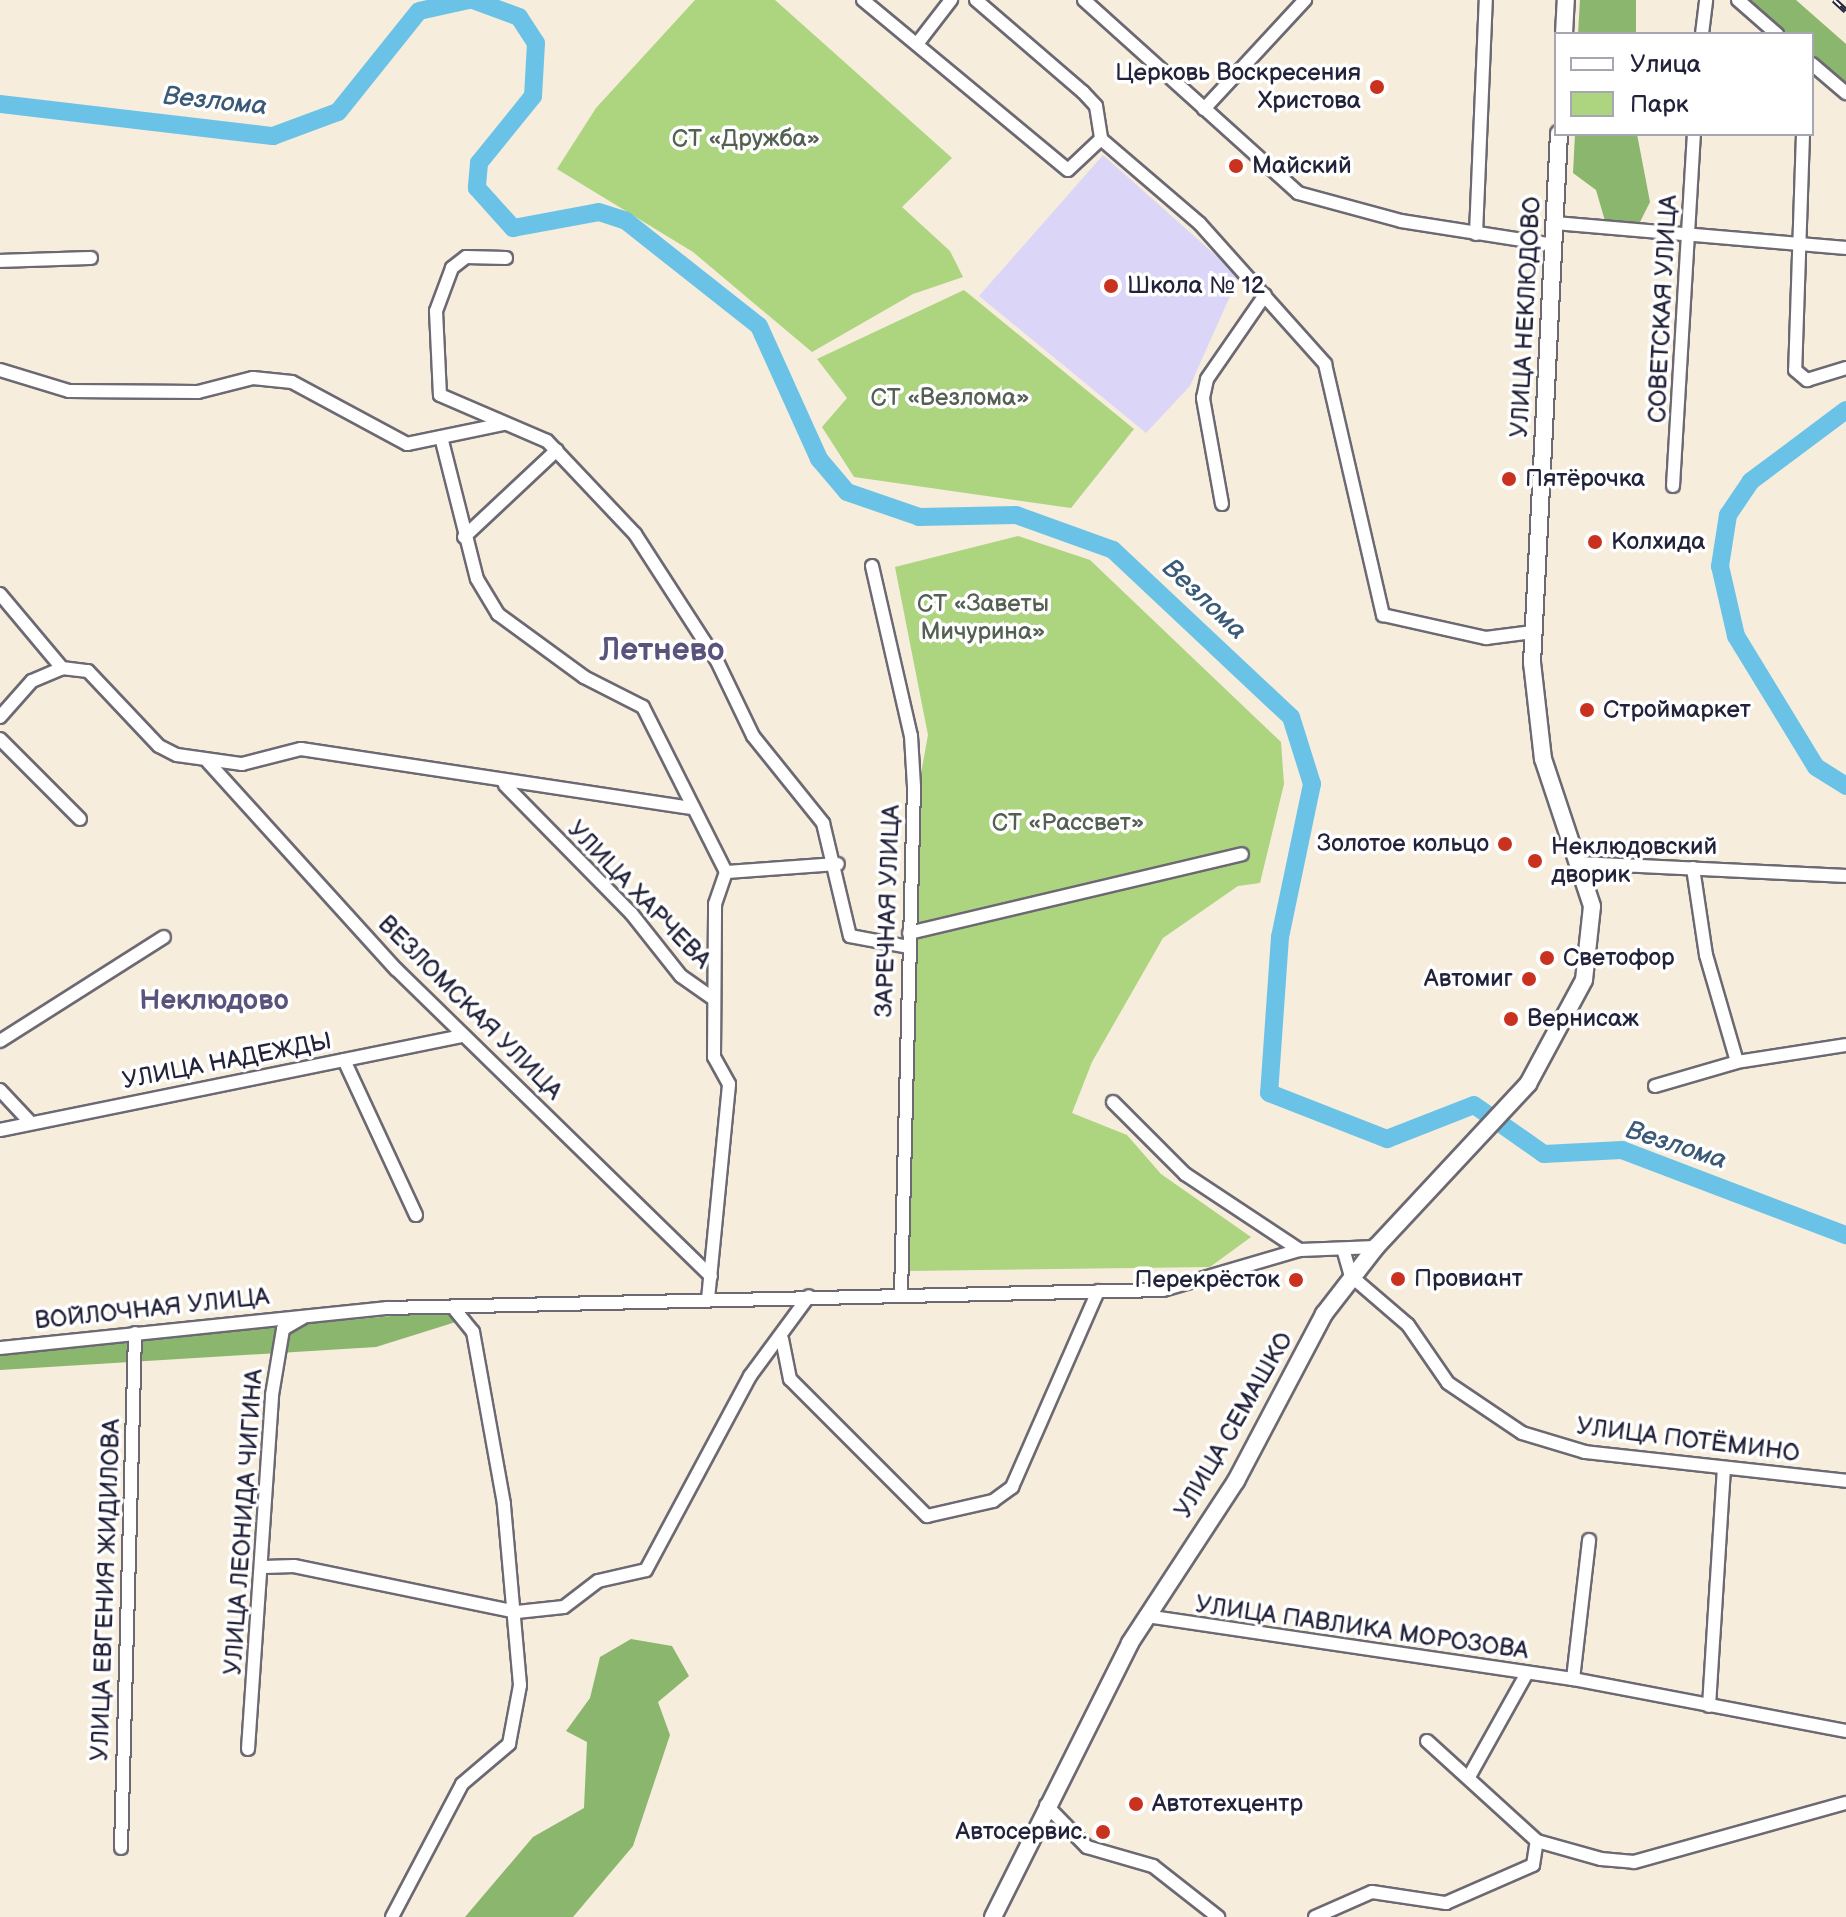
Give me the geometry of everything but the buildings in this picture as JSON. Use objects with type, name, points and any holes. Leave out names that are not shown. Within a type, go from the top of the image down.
[{"type":"main road","points":[[1564,32],[1566,0]]},
{"type":"main road","name":"УЛИЦА НЕКЛЮДОВО","points":[[1468,1153],[1518,1097],[1570,1017],[1590,960],[1594,923],[1579,863],[1536,726],[1533,632],[1559,136]]},
{"type":"main road","name":"УЛИЦА СЕМАШКО","points":[[993,1917],[1046,1805],[1146,1616],[1236,1481],[1351,1276],[1468,1153]]},
{"type":"street","points":[[863,0],[1068,170],[1101,139]]},
{"type":"street","points":[[917,44],[951,0]]},
{"type":"street","points":[[976,0],[1083,92],[1096,106],[1101,139],[1200,224],[1328,370],[1379,610],[1392,622],[1486,638],[1533,632]]},
{"type":"street","points":[[1084,0],[1204,109],[1309,198],[1476,234],[1554,245]]},
{"type":"street","points":[[1204,109],[1305,0]]},
{"type":"street","points":[[1476,234],[1486,0]]},
{"type":"street","points":[[1702,32],[1706,0]]},
{"type":"street","points":[[1738,0],[1775,32]]},
{"type":"street","points":[[1814,69],[1846,93]]},
{"type":"street","name":"СОВЕТСКАЯ УЛИЦА","points":[[1673,486],[1694,136]]},
{"type":"street","points":[[1803,136],[1792,337],[1799,380],[1846,368]]},
{"type":"street","points":[[1555,223],[1846,248]]},
{"type":"street","points":[[506,258],[466,257],[452,268],[436,311],[440,395],[557,450],[653,558],[753,736],[823,823],[838,864],[850,936],[908,947]]},
{"type":"street","points":[[0,261],[91,258]]},
{"type":"street","points":[[1222,504],[1203,398],[1207,379],[1265,295]]},
{"type":"street","points":[[0,370],[69,391],[198,392],[253,378],[292,382],[407,444],[507,424]]},
{"type":"street","points":[[457,434],[465,407]]},
{"type":"street","points":[[441,437],[464,537],[498,614],[584,677],[643,707],[672,755],[689,808],[726,872],[715,904],[711,997],[714,1057],[729,1084],[708,1299]]},
{"type":"street","points":[[464,537],[557,450]]},
{"type":"street","name":"ЗАРЕЧНАЯ УЛИЦА","points":[[872,566],[911,736],[901,1295]]},
{"type":"street","points":[[0,594],[25,619],[62,668]]},
{"type":"street","points":[[0,717],[32,681],[62,668],[88,671],[159,746],[208,762],[242,764],[301,749],[505,785],[689,808]]},
{"type":"street","points":[[0,739],[80,819]]},
{"type":"street","name":"ВЕЗЛОМСКАЯ УЛИЦА","points":[[208,762],[463,1036],[711,1276]]},
{"type":"street","name":"УЛИЦА ХАРЧЕВА","points":[[505,785],[631,913],[681,976],[711,997]]},
{"type":"street","points":[[909,933],[1242,854]]},
{"type":"street","points":[[1579,863],[1846,876]]},
{"type":"street","points":[[726,872],[838,864]]},
{"type":"street","points":[[1693,868],[1706,955],[1737,1062]]},
{"type":"street","points":[[0,1041],[164,937]]},
{"type":"street","name":"УЛИЦА НАДЕЖДЫ","points":[[0,1130],[29,1121],[463,1036]]},
{"type":"street","points":[[1655,1086],[1737,1062],[1846,1045]]},
{"type":"street","points":[[344,1060],[416,1215]]},
{"type":"street","points":[[0,1090],[29,1121]]},
{"type":"street","points":[[1113,1102],[1185,1174],[1300,1250],[1344,1252],[1376,1247]]},
{"type":"street","name":"ВОЙЛОЧНАЯ УЛИЦА","points":[[0,1348],[309,1314],[708,1299],[1188,1287],[1300,1250]]},
{"type":"street","points":[[1344,1252],[1351,1276]]},
{"type":"street","name":"УЛИЦА ПОТЁМИНО","points":[[1351,1276],[1408,1325],[1448,1383],[1522,1433],[1585,1452],[1846,1481]]},
{"type":"street","points":[[782,1339],[790,1379],[927,1516],[993,1501],[1012,1487],[1098,1291]]},
{"type":"street","points":[[941,1294],[942,1309]]},
{"type":"street","points":[[264,1567],[294,1566],[517,1612],[564,1607],[598,1581],[654,1563],[742,1389],[782,1339],[809,1296]]},
{"type":"street","points":[[392,1917],[462,1784],[509,1744],[520,1685],[517,1612],[473,1332],[455,1310]]},
{"type":"street","name":"УЛИЦА ЛЕОНИДА ЧИГИНА","points":[[248,1749],[283,1329],[309,1314]]},
{"type":"street","name":"УЛИЦА ЕВГЕНИЯ ЖИДИЛОВА","points":[[121,1848],[135,1333]]},
{"type":"street","points":[[1709,1706],[1724,1469]]},
{"type":"street","points":[[1573,1679],[1589,1540]]},
{"type":"street","name":"УЛИЦА ПАВЛИКА МОРОЗОВА","points":[[1146,1616],[1573,1679],[1846,1731]]},
{"type":"street","points":[[1470,1775],[1527,1673]]},
{"type":"street","points":[[1427,1741],[1470,1775],[1537,1841],[1554,1850],[1634,1862],[1846,1803]]},
{"type":"street","points":[[1046,1805],[1087,1847],[1153,1866],[1218,1917]]},
{"type":"street","points":[[1537,1841],[1538,1860]]},
{"type":"street","points":[[1315,1917],[1372,1892],[1446,1903],[1554,1850]]},
{"type":"shaded area","name":"Школа № 12","points":[[1103,155],[1239,276],[1190,386],[1146,433],[979,296]]},
{"type":"green space","name":"СТ «Дружба»","points":[[695,0],[775,0],[952,158],[902,207],[950,251],[963,277],[913,294],[812,352],[693,252],[557,169],[596,108]]},
{"type":"green space","points":[[1580,0],[1636,0],[1636,32],[1578,32]]},
{"type":"green space","points":[[1748,0],[1796,0],[1846,44],[1846,86],[1814,58],[1814,32],[1784,32]]},
{"type":"green space","points":[[1575,136],[1637,136],[1650,202],[1639,224],[1605,221],[1596,190],[1573,173]]},
{"type":"green space","name":"СТ «Везлома»","points":[[964,290],[1134,429],[1071,508],[854,477],[822,427],[847,398],[817,359]]},
{"type":"green space","name":"СТ «Рассвет»","points":[[1018,536],[1090,560],[1281,742],[1284,784],[1260,883],[1238,886],[1163,938],[1092,1062],[1072,1113],[1127,1135],[1161,1174],[1251,1237],[1210,1267],[908,1271],[920,779],[928,735],[895,567]]},
{"type":"green space","points":[[455,1310],[459,1321],[376,1347],[0,1370],[0,1353]]},
{"type":"green space","points":[[631,1639],[672,1646],[689,1676],[658,1702],[670,1735],[633,1846],[573,1917],[465,1917],[533,1837],[584,1808],[587,1742],[566,1731],[590,1698],[600,1657]]},
{"type":"waterway","name":"Везлома","points":[[0,104],[273,136],[338,112],[419,11],[469,0]]},
{"type":"waterway","name":"Везлома","points":[[473,0],[519,17],[536,43],[533,96],[479,163],[477,188],[513,228],[599,212],[626,221],[759,326],[819,459],[847,492],[919,517],[1016,515],[1113,550],[1291,717],[1312,784],[1280,937],[1269,1093],[1387,1139],[1474,1105],[1544,1154],[1622,1150],[1846,1235]]},
{"type":"waterway","name":"Везлома","points":[[1846,410],[1751,481],[1728,515],[1720,566],[1736,636],[1816,767],[1846,786]]},
{"type":"railway","points":[[1834,0],[1846,11]]},
{"type":"place","name":"Церковь Воскресения Христова","points":[[1377,87]]},
{"type":"place","name":"Майский","points":[[1236,166]]},
{"type":"place","name":"Школа № 12","points":[[1111,286]]},
{"type":"place","name":"Пятёрочка","points":[[1509,479]]},
{"type":"place","name":"Колхида","points":[[1595,542]]},
{"type":"place","name":"Строймаркет","points":[[1587,710]]},
{"type":"place","name":"Золотое кольцо","points":[[1505,844]]},
{"type":"place","name":"Неклюдовский дворик","points":[[1535,861]]},
{"type":"place","name":"Светофор","points":[[1547,958]]},
{"type":"place","name":"Автомиг","points":[[1529,979]]},
{"type":"place","name":"Вернисаж","points":[[1511,1019]]},
{"type":"place","name":"Провиант","points":[[1398,1279]]},
{"type":"place","name":"Перекрёсток","points":[[1296,1280]]},
{"type":"place","name":"Автотехцентр","points":[[1136,1804]]},
{"type":"place","name":"Автосервис.","points":[[1103,1832]]},
{"type":"district","name":"Летнево","points":[[662,651]]},
{"type":"district","name":"Неклюдово","points":[[214,1001]]},
{"type":"park label","name":"СТ «Заветы Мичурина»","points":[[983,618]]}]
